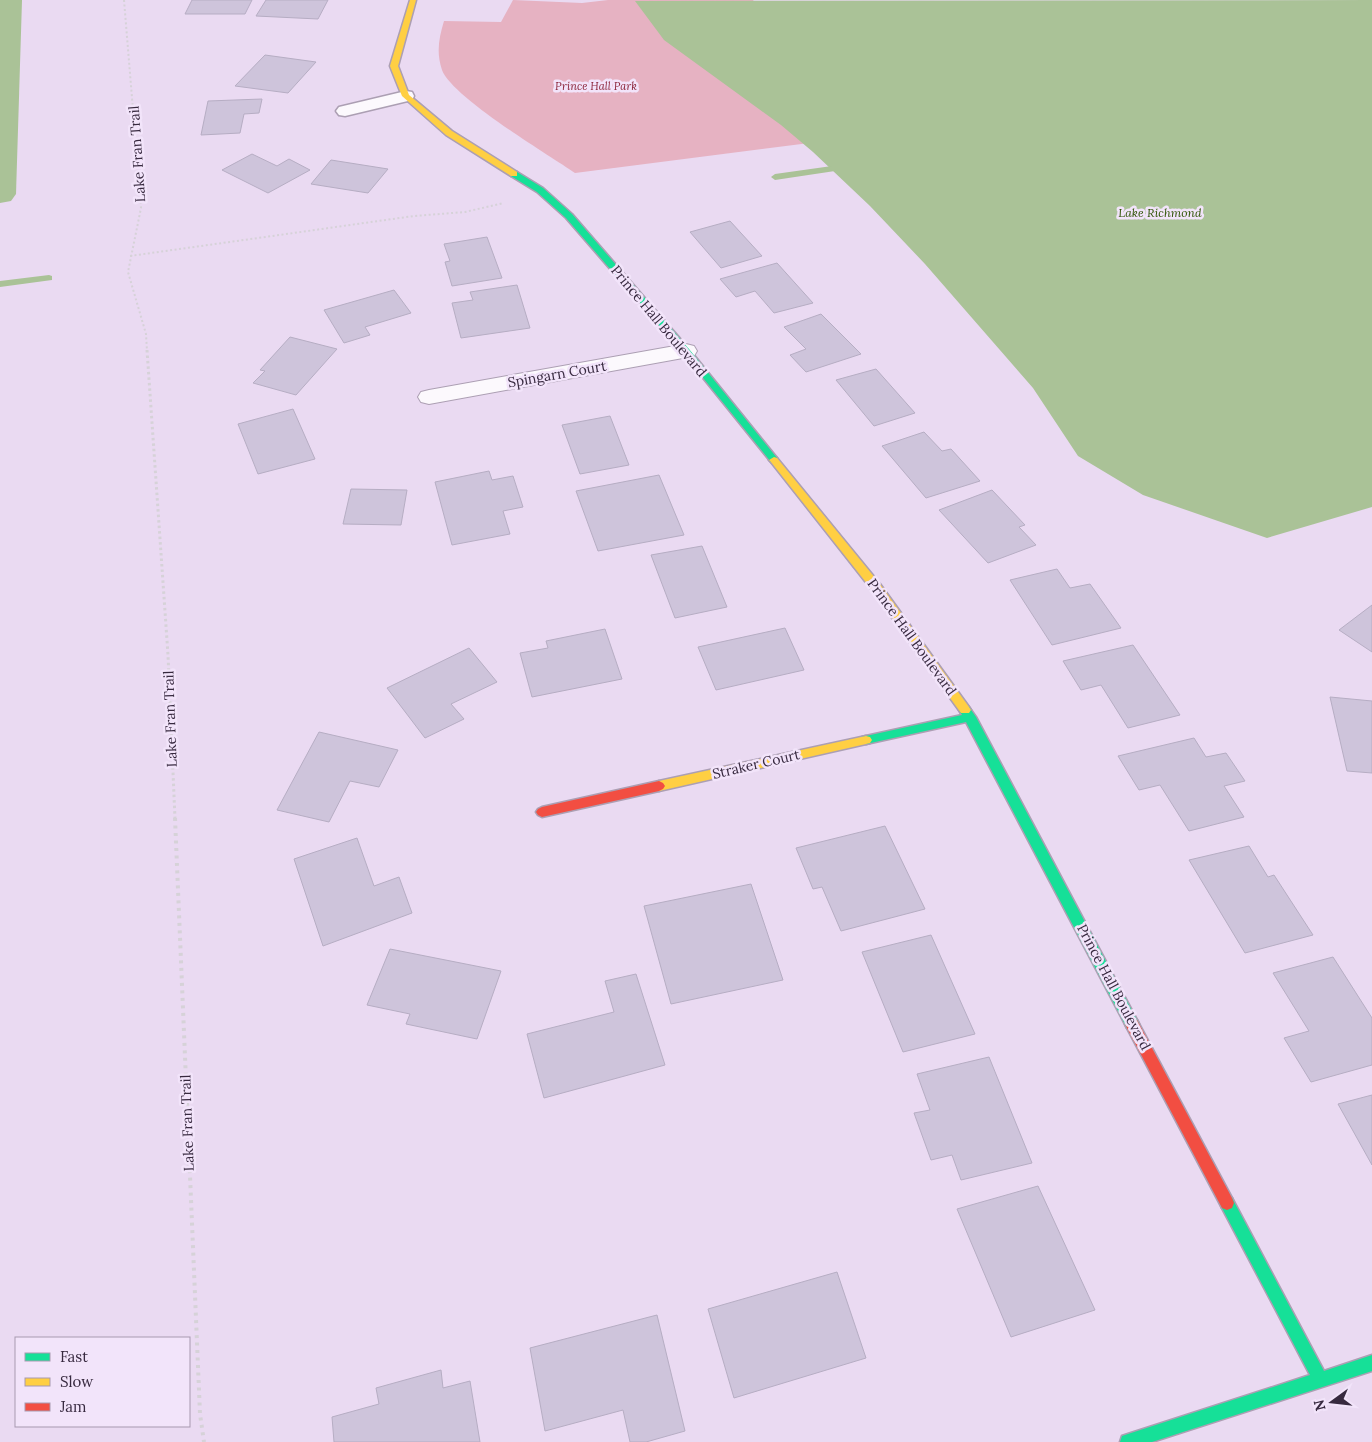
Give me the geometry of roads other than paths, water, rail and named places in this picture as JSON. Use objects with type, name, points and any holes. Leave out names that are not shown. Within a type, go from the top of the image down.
[{"type":"street","name":"Prince Hall Boulevard","points":[[413,0],[394,66],[406,96],[449,133],[540,190],[569,216],[686,351],[876,586],[970,717],[1320,1379]]},
{"type":"street","name":"Spingarn Court","points":[[429,397],[686,351]]},
{"type":"street","name":"Straker Court","points":[[542,812],[970,717]]},
{"type":"street","points":[[1128,1442],[1372,1362]]},
{"type":"lane","points":[[345,111],[406,96]]},
{"type":"water","name":"Lake Richmond","points":[[1372,0],[1372,507],[1267,538],[1143,495],[1078,456],[1033,388],[925,264],[870,206],[813,152],[781,125],[664,40],[635,1]]},
{"type":"waterway","points":[[0,194],[9,0]]},
{"type":"waterway","points":[[775,177],[832,169]]},
{"type":"waterway","points":[[0,284],[49,278]]},
{"type":"park label","name":"Prince Hall Park","points":[[596,86]]}]
